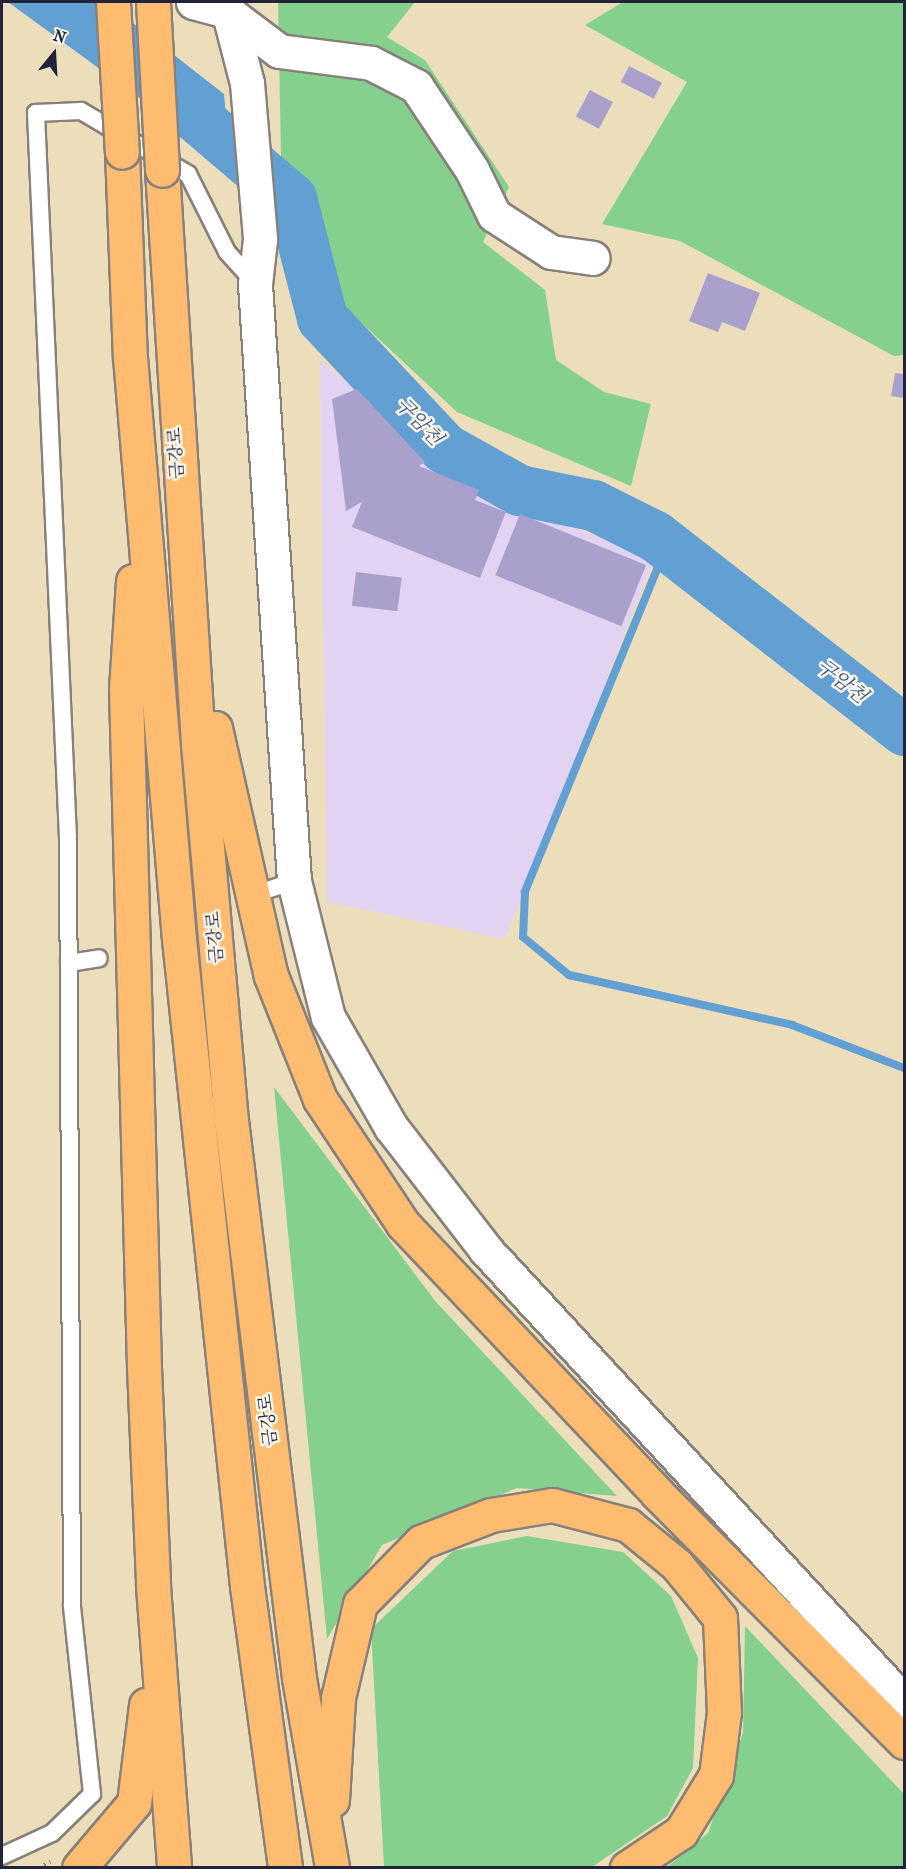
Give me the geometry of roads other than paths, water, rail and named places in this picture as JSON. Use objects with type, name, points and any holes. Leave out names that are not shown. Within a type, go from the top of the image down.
[{"type":"highway","name":"금강로","points":[[113,2],[122,152],[130,357],[179,939],[246,1586],[284,1859]]},
{"type":"highway","name":"금강로","points":[[153,2],[170,357],[231,1120],[299,1678],[330,1855]]},
{"type":"highway","points":[[130,357],[134,589],[126,688],[153,1586],[174,1868]]},
{"type":"highway","points":[[170,357],[202,663],[236,832],[271,976],[320,1099],[403,1224],[657,1493],[904,1742]]},
{"type":"highway","points":[[330,1855],[338,1698],[360,1604],[421,1542],[491,1515],[552,1505],[628,1525],[677,1565],[720,1618],[724,1712],[716,1775],[681,1832],[627,1868]]},
{"type":"highway","points":[[79,1868],[134,1803],[143,1744],[153,1586]]},
{"type":"street","points":[[193,2],[226,6],[279,51],[371,63],[416,86],[472,170],[494,215],[551,252],[593,258]]},
{"type":"street","points":[[226,6],[246,83],[260,239],[255,284],[294,881],[328,1017],[391,1127],[486,1250],[904,1702]]},
{"type":"lane","points":[[2,1856],[52,1833],[92,1794],[72,1606],[68,826],[36,113],[81,111],[188,174],[227,252],[255,284]]},
{"type":"lane","points":[[261,892],[294,881]]},
{"type":"lane","points":[[69,963],[99,958]]},
{"type":"water","points":[[8,2],[106,2],[224,94],[231,172],[178,126]]},
{"type":"waterway","name":"구암천","points":[[175,99],[291,198],[322,318],[444,448],[519,490],[593,505],[655,536],[904,730]]},
{"type":"waterway","points":[[667,545],[525,892],[523,937],[569,975],[792,1025],[904,1068]]}]
